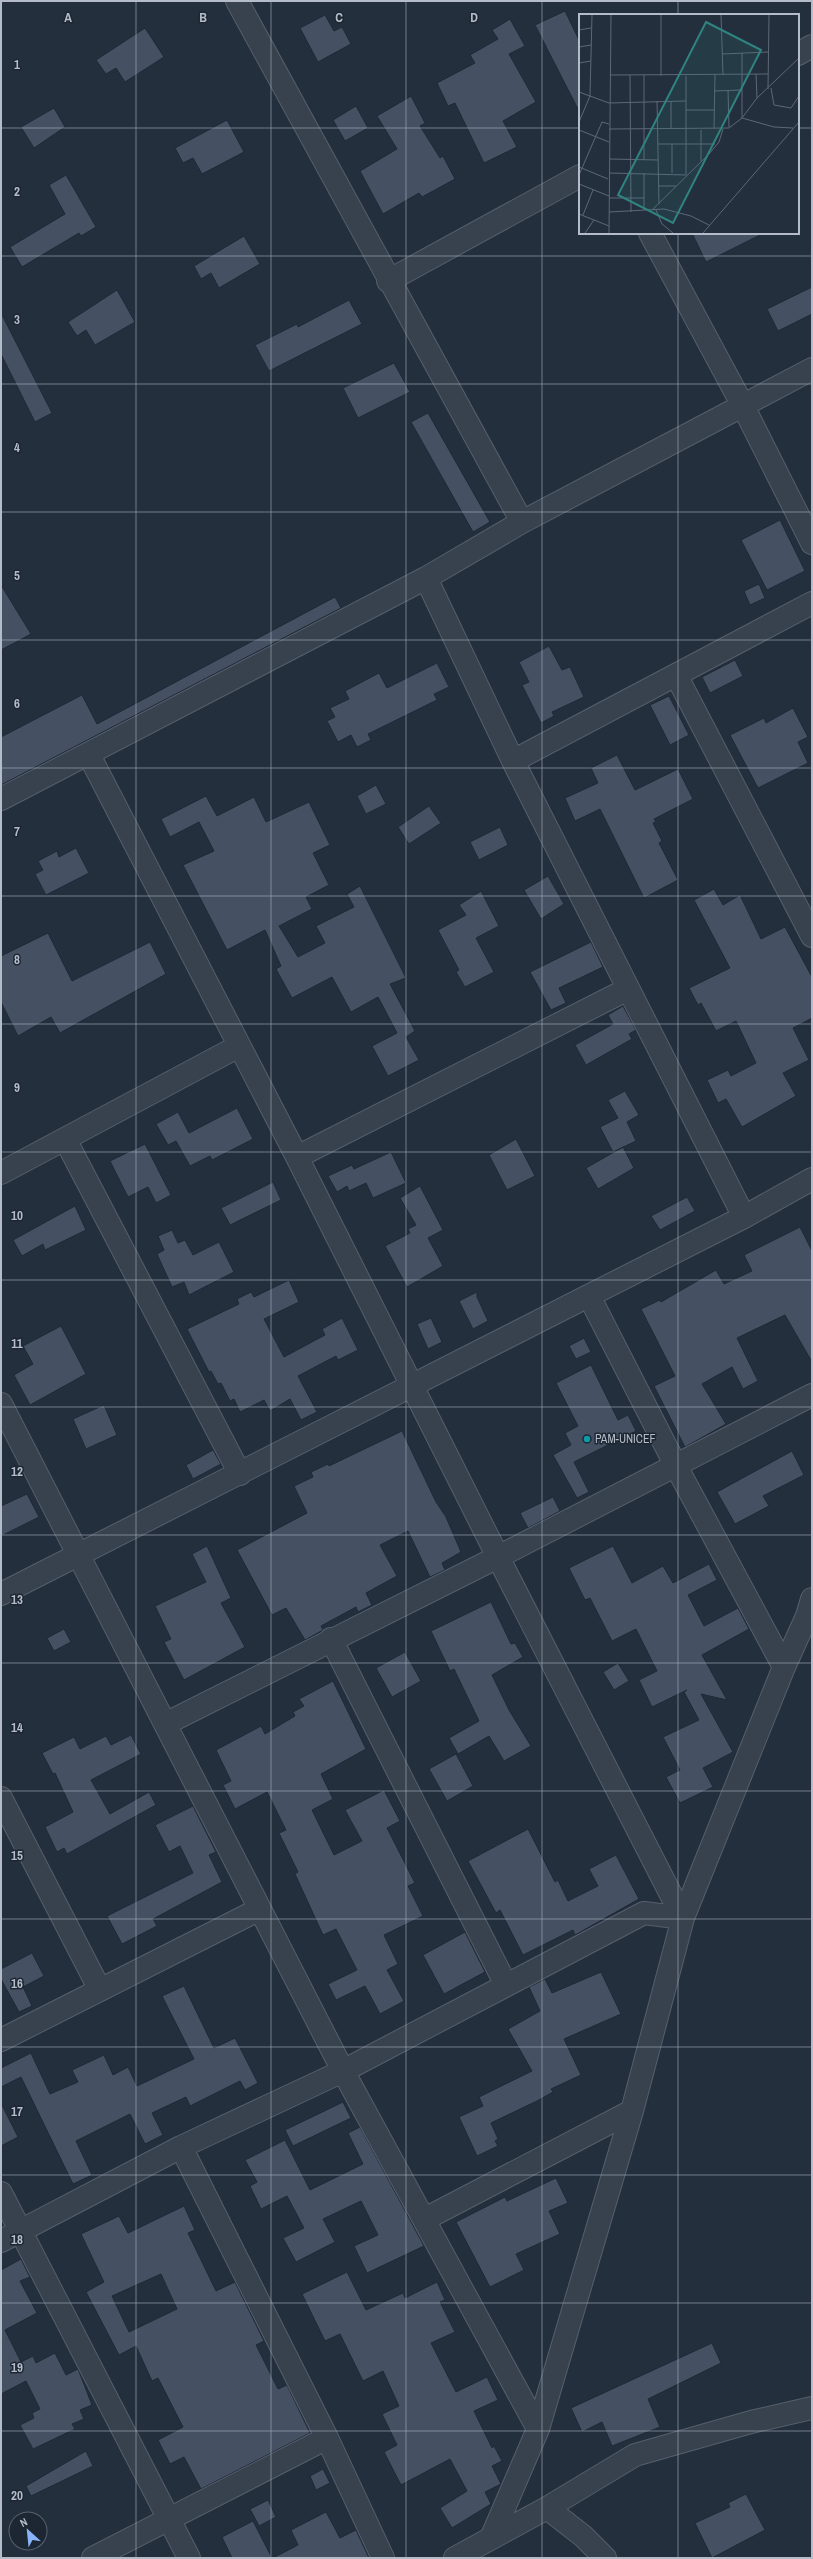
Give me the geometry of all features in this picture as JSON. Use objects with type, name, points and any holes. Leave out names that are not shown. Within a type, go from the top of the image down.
[{"type":"street","points":[[237,1],[388,281],[522,522]]},
{"type":"street","points":[[799,53],[812,46]]},
{"type":"street","points":[[388,281],[579,177]]},
{"type":"street","points":[[651,234],[743,406],[812,543]]},
{"type":"street","points":[[1,799],[89,755],[426,578],[522,522],[812,369]]},
{"type":"street","points":[[426,578],[513,761],[744,1217]]},
{"type":"street","points":[[513,761],[812,604]]},
{"type":"street","points":[[676,675],[812,936]]},
{"type":"street","points":[[89,755],[297,1157],[498,1557],[683,1918]]},
{"type":"street","points":[[297,1157],[628,989]]},
{"type":"street","points":[[1,1173],[239,1046]]},
{"type":"street","points":[[65,1139],[240,1474]]},
{"type":"street","points":[[1,1594],[744,1217],[812,1178]]},
{"type":"street","points":[[589,1296],[676,1466],[784,1667]]},
{"type":"street","points":[[165,1724],[331,1639],[498,1557],[812,1396]]},
{"type":"street","points":[[1,1404],[343,2071],[425,2219],[538,2429]]},
{"type":"street","points":[[492,2536],[538,2429],[632,2111],[683,1918],[784,1667],[807,1616],[812,1599]]},
{"type":"street","points":[[331,1639],[506,1986]]},
{"type":"street","points":[[1,1798],[100,1990]]},
{"type":"street","points":[[1,2040],[260,1909]]},
{"type":"street","points":[[1,2241],[182,2147],[343,2071],[644,1913],[683,1918]]},
{"type":"street","points":[[425,2219],[632,2111]]},
{"type":"street","points":[[182,2147],[327,2438],[383,2558]]},
{"type":"street","points":[[1,2193],[189,2558]]},
{"type":"street","points":[[455,2558],[492,2536],[547,2508],[635,2455],[751,2422],[812,2408]]},
{"type":"street","points":[[93,2558],[327,2438]]},
{"type":"street","points":[[547,2508],[583,2536],[605,2558]]},
{"type":"building","points":[[565,11],[579,40],[579,111],[535,25]]},
{"type":"building","points":[[325,15],[334,31],[342,27],[351,44],[318,62],[300,28]]},
{"type":"building","points":[[510,19],[525,46],[509,54],[536,102],[503,121],[517,147],[484,163],[455,103],[448,106],[437,83],[475,63],[470,55],[498,39],[492,30]]},
{"type":"building","points":[[145,28],[164,57],[125,82],[116,68],[106,74],[96,60]]},
{"type":"building","points":[[411,96],[425,123],[420,126],[440,158],[443,156],[455,179],[422,197],[419,193],[383,214],[360,171],[397,149],[377,116]]},
{"type":"building","points":[[356,106],[368,128],[345,141],[333,120]]},
{"type":"building","points":[[54,108],[65,127],[34,148],[21,127]]},
{"type":"building","points":[[227,120],[244,152],[202,174],[193,158],[183,163],[175,148]]},
{"type":"building","points":[[66,175],[96,227],[81,236],[79,233],[22,267],[10,247],[65,214],[49,185]]},
{"type":"building","points":[[692,234],[762,234],[706,262]]},
{"type":"building","points":[[244,236],[260,264],[219,288],[211,273],[201,279],[194,266]]},
{"type":"building","points":[[812,287],[812,314],[778,331],[767,309]]},
{"type":"building","points":[[117,290],[135,322],[95,345],[86,330],[77,336],[68,322]]},
{"type":"building","points":[[349,300],[362,324],[269,371],[255,345],[297,324],[298,327]]},
{"type":"building","points":[[1,313],[52,413],[35,422],[1,354]]},
{"type":"building","points":[[394,363],[410,392],[358,418],[343,388]]},
{"type":"building","points":[[428,413],[490,522],[473,532],[411,422]]},
{"type":"building","points":[[780,520],[805,571],[767,590],[741,540]]},
{"type":"building","points":[[759,584],[765,598],[750,605],[744,591]]},
{"type":"building","points":[[1,585],[31,634],[1,650]]},
{"type":"building","points":[[335,597],[341,608],[1,785],[1,737],[82,695],[97,724]]},
{"type":"building","points":[[549,646],[562,670],[570,667],[584,697],[552,712],[554,716],[541,723],[522,685],[529,682],[519,662]]},
{"type":"building","points":[[735,660],[743,676],[710,693],[702,677]]},
{"type":"building","points":[[437,663],[449,687],[434,694],[437,700],[368,734],[371,740],[357,747],[351,735],[338,742],[327,721],[335,717],[330,708],[349,699],[345,691],[379,673],[387,688]]},
{"type":"building","points":[[669,696],[689,735],[670,745],[650,705]]},
{"type":"building","points":[[793,708],[808,737],[798,742],[808,763],[758,788],[730,735],[764,718],[766,723]]},
{"type":"building","points":[[617,755],[635,790],[678,769],[693,799],[654,819],[656,822],[653,823],[662,841],[659,843],[678,880],[644,898],[600,809],[575,821],[565,798],[598,783],[591,768]]},
{"type":"building","points":[[376,785],[386,804],[366,814],[357,796]]},
{"type":"building","points":[[206,796],[217,816],[254,797],[266,822],[309,802],[330,845],[313,853],[329,885],[306,897],[312,909],[279,926],[298,957],[325,943],[316,926],[354,907],[347,894],[360,886],[406,978],[390,984],[415,1031],[406,1037],[419,1060],[388,1076],[372,1046],[397,1033],[378,997],[351,1012],[332,977],[292,998],[276,969],[281,966],[265,930],[227,950],[183,865],[214,851],[199,822],[170,837],[161,819]]},
{"type":"building","points":[[429,806],[441,823],[409,844],[398,827]]},
{"type":"building","points":[[500,827],[508,845],[479,860],[470,842]]},
{"type":"building","points":[[76,848],[89,873],[46,895],[35,874],[43,870],[38,861],[57,851],[59,857]]},
{"type":"building","points":[[548,876],[564,904],[541,919],[524,890]]},
{"type":"building","points":[[714,889],[723,905],[740,895],[761,939],[785,927],[812,977],[812,1018],[793,1028],[809,1060],[783,1073],[796,1096],[742,1127],[726,1099],[718,1103],[707,1080],[728,1070],[731,1076],[756,1063],[736,1021],[716,1031],[701,1003],[698,1005],[689,988],[730,968],[694,900]]},
{"type":"building","points":[[481,891],[499,926],[476,938],[494,972],[465,987],[456,972],[459,970],[438,930],[466,915],[459,905]]},
{"type":"building","points":[[48,933],[72,981],[150,942],[166,974],[60,1033],[51,1017],[18,1036],[1,1002],[1,956]]},
{"type":"building","points":[[591,942],[603,967],[559,988],[566,1003],[551,1010],[530,972]]},
{"type":"building","points":[[623,1006],[636,1030],[629,1034],[632,1039],[586,1065],[575,1045],[613,1024],[608,1015]]},
{"type":"building","points":[[625,1091],[639,1115],[627,1122],[636,1141],[613,1152],[600,1127],[618,1118],[608,1100]]},
{"type":"building","points":[[237,1108],[253,1139],[212,1160],[210,1156],[190,1166],[176,1141],[168,1145],[156,1124],[178,1112],[189,1133]]},
{"type":"building","points":[[516,1139],[535,1176],[507,1190],[489,1155]]},
{"type":"building","points":[[145,1144],[171,1195],[156,1203],[148,1187],[128,1197],[110,1161]]},
{"type":"building","points":[[623,1147],[634,1168],[598,1189],[586,1168]]},
{"type":"building","points":[[391,1152],[406,1183],[373,1198],[366,1183],[349,1191],[347,1186],[337,1192],[328,1176],[352,1165],[354,1169]]},
{"type":"building","points":[[273,1182],[281,1200],[230,1225],[221,1208]]},
{"type":"building","points":[[420,1186],[443,1230],[428,1238],[443,1266],[407,1287],[385,1246],[410,1233],[408,1229],[416,1225],[400,1198]]},
{"type":"building","points":[[687,1197],[695,1211],[660,1230],[651,1216]]},
{"type":"building","points":[[75,1206],[86,1230],[45,1250],[43,1244],[22,1256],[13,1240]]},
{"type":"building","points":[[800,1227],[812,1251],[812,1362],[785,1315],[737,1338],[758,1381],[743,1389],[732,1367],[702,1384],[726,1424],[685,1447],[654,1386],[675,1376],[641,1309],[660,1300],[661,1302],[716,1270],[724,1284],[752,1271],[744,1255]]},
{"type":"building","points":[[172,1230],[178,1243],[185,1240],[193,1255],[219,1242],[234,1272],[189,1295],[184,1282],[172,1287],[157,1254],[164,1250],[158,1236]]},
{"type":"building","points":[[289,1280],[299,1302],[264,1319],[284,1357],[325,1335],[322,1329],[342,1318],[358,1350],[338,1360],[336,1356],[298,1376],[317,1412],[301,1420],[290,1399],[270,1411],[264,1400],[240,1412],[234,1399],[230,1401],[221,1383],[218,1384],[211,1371],[209,1372],[187,1329],[239,1304],[237,1299],[251,1292],[254,1297]]},
{"type":"building","points":[[477,1292],[477,1297],[488,1321],[473,1329],[459,1301]]},
{"type":"building","points":[[431,1318],[442,1342],[428,1349],[417,1324]]},
{"type":"building","points":[[61,1326],[86,1374],[30,1405],[14,1375],[33,1364],[23,1346]]},
{"type":"building","points":[[584,1338],[591,1352],[576,1359],[569,1346]]},
{"type":"building","points":[[591,1365],[618,1420],[628,1415],[636,1431],[574,1462],[589,1492],[577,1498],[553,1455],[571,1445],[565,1433],[578,1426],[556,1383]]},
{"type":"building","points":[[104,1405],[117,1435],[86,1449],[73,1419]]},
{"type":"building","points":[[402,1431],[436,1502],[446,1517],[461,1552],[442,1563],[445,1570],[430,1577],[408,1531],[380,1545],[397,1576],[366,1593],[372,1605],[358,1612],[356,1607],[321,1626],[323,1630],[305,1640],[286,1608],[272,1615],[237,1550],[307,1513],[294,1486],[313,1477],[311,1472],[328,1464],[329,1466]]},
{"type":"building","points":[[213,1450],[221,1464],[193,1479],[186,1465]]},
{"type":"building","points":[[792,1451],[804,1475],[763,1496],[769,1506],[735,1524],[717,1492]]},
{"type":"building","points":[[27,1494],[39,1517],[1,1536],[1,1506]]},
{"type":"building","points":[[553,1497],[560,1511],[528,1528],[520,1513]]},
{"type":"building","points":[[207,1546],[231,1598],[221,1603],[245,1647],[184,1680],[164,1642],[171,1639],[155,1606],[206,1582],[192,1554]]},
{"type":"building","points":[[613,1546],[632,1583],[663,1566],[673,1583],[709,1564],[717,1580],[688,1595],[704,1626],[738,1608],[749,1629],[702,1655],[727,1700],[701,1694],[733,1752],[703,1768],[713,1787],[680,1803],[666,1777],[680,1770],[663,1737],[699,1720],[684,1692],[687,1690],[652,1707],[639,1680],[657,1671],[636,1629],[612,1641],[590,1598],[585,1600],[569,1568]]},
{"type":"building","points":[[491,1602],[511,1644],[515,1643],[523,1657],[492,1675],[509,1710],[531,1746],[504,1761],[489,1736],[458,1754],[449,1738],[479,1721],[454,1669],[450,1671],[431,1631]]},
{"type":"building","points":[[64,1629],[71,1642],[54,1651],[47,1638]]},
{"type":"building","points":[[405,1652],[421,1681],[392,1697],[376,1668]]},
{"type":"building","points":[[618,1663],[629,1681],[614,1690],[603,1672]]},
{"type":"building","points":[[333,1681],[366,1749],[321,1774],[333,1799],[312,1810],[334,1855],[362,1841],[345,1810],[384,1790],[400,1821],[387,1828],[415,1883],[408,1886],[423,1916],[384,1935],[398,1964],[387,1970],[404,2001],[380,2014],[365,1986],[336,2000],[328,1984],[357,1970],[336,1929],[323,1935],[295,1874],[298,1872],[279,1833],[286,1830],[267,1792],[235,1809],[223,1785],[231,1781],[216,1750],[261,1726],[265,1734],[295,1716],[293,1712],[304,1706],[299,1699]]},
{"type":"building","points":[[131,1735],[141,1754],[91,1780],[110,1814],[149,1792],[156,1805],[67,1854],[64,1848],[57,1852],[45,1827],[73,1812],[55,1773],[53,1774],[42,1753],[74,1737],[80,1749],[106,1736],[111,1745]]},
{"type":"building","points":[[456,1754],[473,1786],[447,1801],[429,1769]]},
{"type":"building","points":[[193,1806],[216,1852],[209,1855],[222,1882],[153,1919],[157,1926],[122,1944],[107,1916],[193,1873],[180,1846],[169,1852],[155,1825]]},
{"type":"building","points":[[528,1829],[555,1882],[558,1880],[568,1901],[598,1886],[589,1869],[616,1855],[639,1899],[575,1935],[573,1930],[523,1955],[500,1910],[496,1913],[468,1861]]},
{"type":"building","points":[[465,1932],[485,1972],[444,1994],[423,1955]]},
{"type":"building","points":[[32,1953],[44,1976],[23,1987],[32,2006],[19,2012],[1,1979],[1,1969]]},
{"type":"building","points":[[601,1972],[621,2014],[564,2039],[581,2075],[551,2089],[553,2092],[537,2101],[491,2123],[498,2139],[495,2141],[498,2146],[477,2156],[459,2117],[483,2106],[479,2097],[532,2071],[508,2029],[540,2011],[529,1987],[545,1979],[552,1993]]},
{"type":"building","points":[[184,1986],[214,2048],[235,2038],[258,2083],[245,2090],[240,2081],[190,2106],[186,2097],[152,2113],[163,2135],[145,2144],[130,2114],[76,2141],[92,2175],[73,2184],[21,2077],[1,2087],[1,2068],[31,2053],[50,2094],[78,2082],[72,2070],[104,2055],[113,2075],[128,2067],[137,2086],[194,2059],[162,1996]]},
{"type":"building","points":[[343,2102],[351,2118],[293,2146],[285,2130]]},
{"type":"building","points":[[1,2103],[18,2137],[1,2146]]},
{"type":"building","points":[[360,2127],[424,2246],[367,2273],[354,2246],[378,2235],[361,2201],[323,2219],[335,2242],[296,2262],[283,2238],[304,2228],[287,2196],[261,2209],[250,2186],[257,2182],[245,2160],[285,2140],[310,2190],[363,2164],[348,2133]]},
{"type":"building","points":[[556,2178],[568,2203],[549,2211],[560,2234],[516,2254],[524,2270],[490,2287],[456,2222],[505,2197],[507,2201]]},
{"type":"building","points":[[184,2206],[195,2230],[188,2233],[216,2291],[235,2282],[264,2341],[256,2345],[278,2389],[287,2385],[310,2433],[201,2489],[184,2457],[170,2464],[158,2440],[183,2427],[158,2378],[152,2381],[136,2346],[119,2355],[86,2292],[104,2282],[81,2234],[119,2216],[128,2233]],"holes":[[[161,2274],[177,2309],[129,2332],[112,2296]]]},
{"type":"building","points":[[21,2259],[30,2277],[20,2281],[37,2313],[5,2330],[21,2362],[33,2356],[36,2363],[55,2353],[66,2375],[78,2369],[92,2405],[80,2410],[84,2419],[72,2424],[75,2429],[33,2449],[20,2425],[34,2418],[32,2413],[40,2409],[26,2381],[1,2394],[1,2270]]},
{"type":"building","points":[[347,2272],[366,2310],[403,2293],[405,2298],[437,2282],[445,2300],[440,2302],[455,2332],[431,2343],[456,2392],[487,2377],[498,2400],[474,2411],[492,2448],[494,2446],[502,2461],[492,2466],[501,2484],[485,2492],[491,2504],[452,2528],[440,2508],[467,2491],[450,2459],[401,2485],[384,2452],[397,2445],[382,2414],[399,2406],[383,2371],[363,2381],[340,2334],[325,2341],[302,2294]]},
{"type":"building","points":[[712,2343],[721,2363],[648,2399],[660,2427],[612,2446],[602,2422],[582,2432],[571,2408]]},
{"type":"building","points":[[86,2451],[93,2466],[31,2496],[26,2486]]},
{"type":"building","points":[[323,2469],[330,2483],[316,2490],[310,2476]]},
{"type":"building","points":[[746,2494],[765,2530],[712,2558],[695,2523],[730,2507],[728,2503]]},
{"type":"building","points":[[268,2500],[276,2517],[259,2526],[250,2509]]},
{"type":"building","points":[[326,2512],[340,2538],[356,2530],[369,2558],[273,2558],[298,2545],[291,2530]]},
{"type":"building","points":[[253,2521],[272,2558],[232,2558],[222,2537]]},
{"type":"place","name":"PAM-UNICEF","points":[[587,1439]]}]
